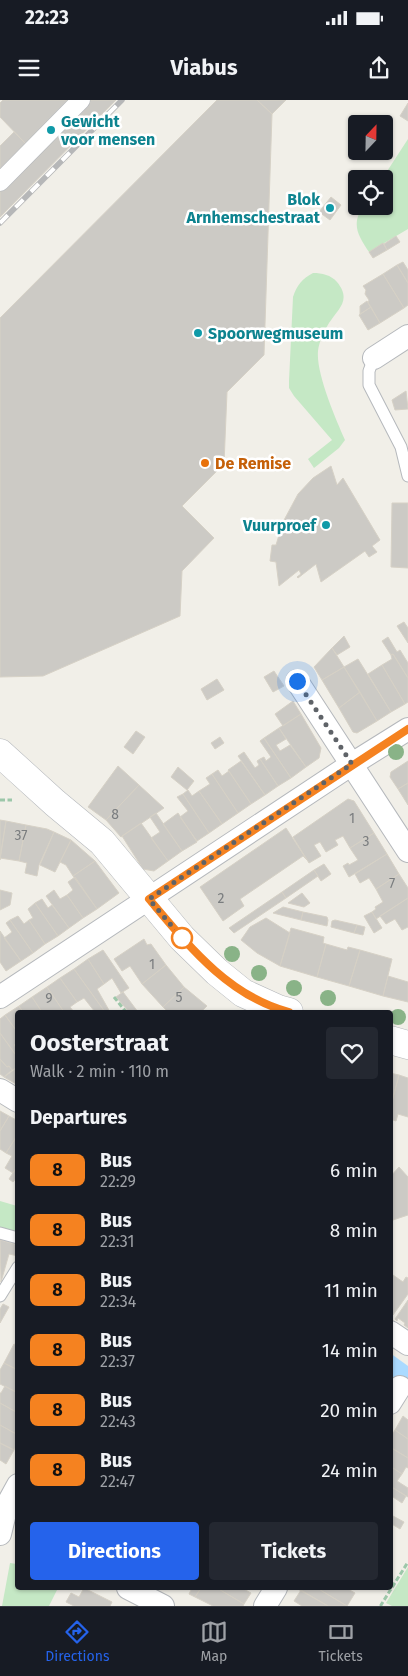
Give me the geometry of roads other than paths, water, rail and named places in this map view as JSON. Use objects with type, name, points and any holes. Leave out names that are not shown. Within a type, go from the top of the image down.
[{"type":"street","points":[[0,182],[80,100]]},
{"type":"street","points":[[374,358],[408,336]]},
{"type":"street","points":[[297,681],[408,851]]},
{"type":"street","points":[[0,997],[408,729]]},
{"type":"street","points":[[0,754],[102,842],[182,938],[217,972],[243,993],[278,1010]]},
{"type":"street","points":[[393,1041],[408,1045]]},
{"type":"street","points":[[0,1090],[15,1099]]},
{"type":"street","points":[[393,1334],[408,1344]]},
{"type":"street","points":[[5,1528],[7,1505],[15,1490]]},
{"type":"street","points":[[132,1590],[163,1606]]},
{"type":"street","points":[[265,1606],[275,1590]]},
{"type":"lane","points":[[374,358],[369,371],[369,385],[401,447],[408,476]]},
{"type":"lane","points":[[0,1233],[15,1237]]},
{"type":"lane","points":[[0,1296],[15,1272]]},
{"type":"water","points":[[393,1355],[408,1366],[408,1388],[393,1377]]},
{"type":"railway","points":[[0,223],[122,100]]},
{"type":"place","name":"Gewicht voor mensen","points":[[51,130]]},
{"type":"place","name":"Blok Arnhemschestraat","points":[[330,208]]},
{"type":"place","name":"Spoorwegmuseum","points":[[198,333]]},
{"type":"place","name":"De Remise","points":[[205,463]]},
{"type":"place","name":"Vuurproef","points":[[326,525]]}]
